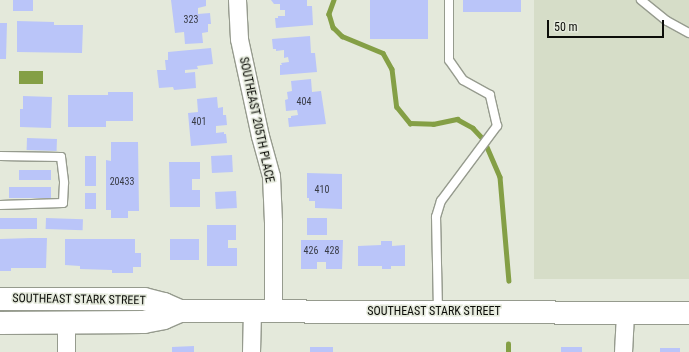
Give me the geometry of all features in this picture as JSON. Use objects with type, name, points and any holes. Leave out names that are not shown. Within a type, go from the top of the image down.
[{"type":"main road","name":"SOUTHEAST STARK STREET","points":[[0,299],[144,299],[164,304],[180,311],[689,313]]},
{"type":"main road","name":"SOUTHEAST STARK STREET","points":[[0,324],[144,322],[164,318],[180,311]]},
{"type":"street","name":"SOUTHEAST 205TH PLACE","points":[[237,0],[239,39],[270,176],[273,221],[273,312]]},
{"type":"street","points":[[251,352],[252,312]]},
{"type":"street","points":[[623,352],[625,313]]},
{"type":"street","points":[[66,324],[66,352]]},
{"type":"lane","points":[[438,312],[436,217],[441,201],[497,126],[490,96],[462,80],[449,60],[449,0]]},
{"type":"lane","points":[[641,0],[667,21],[689,33]]},
{"type":"lane","points":[[0,156],[61,157],[64,183],[63,203],[0,205]]},
{"type":"shaded area","points":[[534,0],[689,0],[689,279],[534,279]]},
{"type":"shaded area","points":[[19,71],[43,71],[43,84],[19,84]]},
{"type":"building","points":[[13,0],[33,0],[33,11],[13,11]]},
{"type":"building","points":[[171,0],[206,0],[206,6],[198,8],[198,14],[210,13],[211,24],[208,24],[208,32],[202,33],[203,43],[185,44],[184,32],[175,33]]},
{"type":"building","points":[[271,0],[307,0],[307,6],[312,6],[313,25],[276,28],[275,18],[278,18],[278,16],[285,16],[285,10],[280,10],[280,4],[274,4]]},
{"type":"building","points":[[370,0],[428,0],[428,39],[370,39]]},
{"type":"building","points":[[463,0],[521,0],[521,12],[463,12]]},
{"type":"building","points":[[17,21],[54,22],[54,25],[83,25],[82,53],[17,52]]},
{"type":"building","points":[[0,23],[7,23],[6,59],[0,59]]},
{"type":"building","points":[[310,36],[311,53],[315,53],[317,72],[280,75],[280,65],[282,65],[281,63],[289,62],[288,57],[284,58],[284,50],[276,51],[276,49],[273,49],[272,39]]},
{"type":"building","points":[[211,48],[213,64],[197,66],[198,69],[185,70],[185,73],[195,72],[196,88],[174,90],[173,87],[159,88],[157,70],[166,70],[165,60],[168,60],[168,52]]},
{"type":"building","points":[[311,79],[312,92],[321,91],[326,124],[289,127],[288,118],[298,115],[297,110],[286,111],[285,100],[288,99],[287,92],[292,91],[291,81]]},
{"type":"building","points":[[108,92],[133,92],[133,121],[106,121],[106,127],[68,127],[68,95],[108,95]]},
{"type":"building","points":[[23,96],[52,97],[51,128],[20,127],[20,109],[23,109]]},
{"type":"building","points":[[217,97],[218,108],[223,107],[223,115],[226,115],[227,125],[216,126],[216,133],[224,132],[224,134],[226,134],[227,143],[191,146],[188,113],[198,112],[197,99]]},
{"type":"building","points":[[27,138],[57,139],[57,151],[27,150]]},
{"type":"building","points":[[111,142],[138,142],[139,211],[128,211],[128,218],[111,218],[111,210],[106,210],[106,160],[111,161]]},
{"type":"building","points":[[232,155],[233,172],[212,173],[211,156]]},
{"type":"building","points":[[85,156],[96,156],[96,186],[85,186]]},
{"type":"building","points":[[169,162],[200,162],[200,179],[192,179],[192,190],[200,190],[200,207],[170,207]]},
{"type":"building","points":[[19,170],[51,170],[51,180],[19,180]]},
{"type":"building","points":[[307,173],[342,174],[342,209],[315,208],[315,201],[309,201],[309,198],[307,198]]},
{"type":"building","points":[[9,187],[51,187],[51,198],[9,198]]},
{"type":"building","points":[[236,191],[237,208],[216,209],[215,192]]},
{"type":"building","points":[[85,193],[96,193],[96,209],[85,209]]},
{"type":"building","points":[[0,218],[37,218],[37,229],[0,229]]},
{"type":"building","points":[[46,218],[83,219],[83,230],[46,229]]},
{"type":"building","points":[[307,218],[327,218],[327,235],[307,235]]},
{"type":"building","points":[[207,225],[236,225],[236,240],[228,240],[228,248],[237,248],[237,266],[207,266]]},
{"type":"building","points":[[47,238],[46,268],[11,268],[11,271],[0,271],[0,239]]},
{"type":"building","points":[[65,239],[135,239],[135,253],[141,253],[141,267],[133,267],[133,273],[112,273],[112,270],[80,269],[80,266],[65,265]]},
{"type":"building","points":[[170,239],[199,239],[199,260],[170,260]]},
{"type":"building","points":[[301,240],[343,240],[342,269],[326,269],[326,262],[317,262],[317,269],[301,269]]},
{"type":"building","points":[[381,241],[392,241],[392,246],[405,245],[405,266],[391,266],[391,269],[382,269],[382,266],[358,266],[358,246],[381,245]]},
{"type":"building","points":[[194,346],[194,352],[172,352],[172,347]]},
{"type":"building","points":[[310,347],[333,347],[333,352],[310,352]]},
{"type":"building","points":[[561,347],[582,347],[582,352],[561,352]]},
{"type":"building","points":[[660,348],[680,348],[680,352],[660,352]]},
{"type":"waterway","points":[[334,0],[329,14],[333,27],[342,36],[383,53],[392,69],[397,107],[410,123],[433,124],[457,119],[473,128],[484,140],[500,177],[509,281]]},
{"type":"waterway","points":[[508,344],[508,352]]}]
